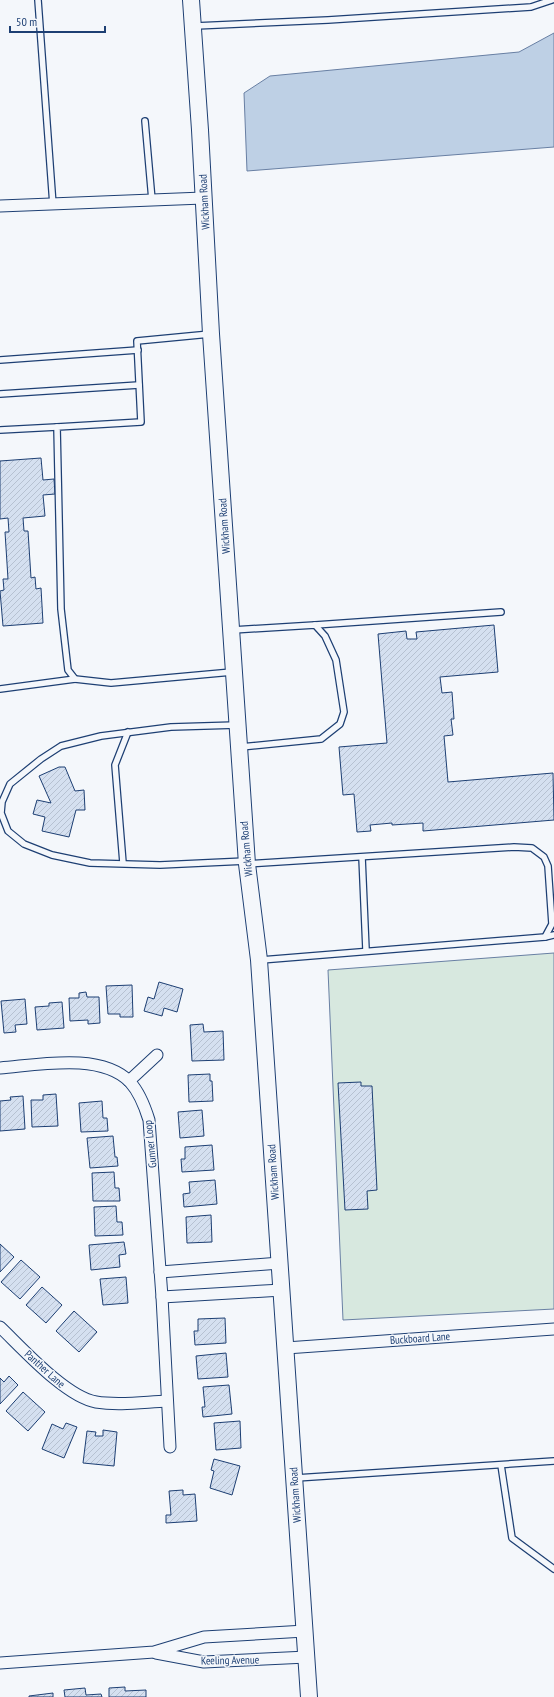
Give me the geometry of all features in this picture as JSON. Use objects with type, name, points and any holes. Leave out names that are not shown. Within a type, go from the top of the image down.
[{"type":"street","name":"Wickham Road","points":[[191,0],[211,334],[232,630],[246,863],[259,960],[307,1657],[308,1697]]},
{"type":"street","points":[[0,206],[203,198]]},
{"type":"street","points":[[129,1081],[157,1054]]},
{"type":"street","name":"Gunner Loop","points":[[0,1068],[76,1063],[93,1064],[106,1068],[129,1081],[143,1102],[149,1120],[162,1297],[170,1447]]},
{"type":"street","points":[[160,1272],[280,1263]]},
{"type":"street","points":[[162,1297],[282,1290]]},
{"type":"street","name":"Panther Lane","points":[[0,1327],[63,1386],[80,1396],[95,1402],[112,1404],[167,1401]]},
{"type":"street","name":"Buckboard Lane","points":[[286,1348],[554,1329]]},
{"type":"street","name":"Keeling Avenue","points":[[0,1663],[154,1652],[204,1637],[305,1631]]},
{"type":"street","name":"Keeling Avenue","points":[[154,1652],[204,1662],[307,1657]]},
{"type":"lane","points":[[38,0],[53,204]]},
{"type":"lane","points":[[193,26],[328,20],[531,7],[552,0]]},
{"type":"lane","points":[[145,121],[152,201]]},
{"type":"lane","points":[[0,430],[141,422],[137,341],[211,334]]},
{"type":"lane","points":[[0,360],[138,350]]},
{"type":"lane","points":[[0,394],[139,385]]},
{"type":"lane","points":[[57,427],[61,609],[68,670],[75,680]]},
{"type":"lane","points":[[232,630],[501,612]]},
{"type":"lane","points":[[239,747],[321,740],[340,724],[344,712],[336,660],[325,636],[315,624]]},
{"type":"lane","points":[[0,689],[75,680],[111,683],[234,672]]},
{"type":"lane","points":[[238,725],[171,727],[128,732],[101,736],[61,746],[41,759],[10,784],[2,802],[1,813],[8,831],[24,844],[52,855],[90,862],[160,864],[246,863],[514,847],[532,848],[544,857],[548,866],[552,924],[545,937]]},
{"type":"lane","points":[[123,863],[115,765],[128,732]]},
{"type":"lane","points":[[362,857],[366,950]]},
{"type":"lane","points":[[259,960],[366,950],[545,937],[554,935]]},
{"type":"lane","points":[[294,1478],[554,1461]]},
{"type":"lane","points":[[501,1465],[512,1538],[554,1569]]},
{"type":"shaded area","points":[[554,953],[554,1309],[343,1320],[328,970]]},
{"type":"water","points":[[554,33],[554,147],[247,171],[244,93],[270,76],[519,52]]},
{"type":"building","points":[[41,458],[43,480],[54,479],[55,494],[43,495],[45,516],[23,518],[24,531],[28,531],[31,578],[35,577],[36,589],[41,588],[43,623],[3,626],[0,591],[4,590],[3,579],[8,579],[5,532],[9,532],[8,518],[0,519],[0,461]]},
{"type":"building","points":[[494,625],[498,672],[440,677],[442,693],[452,692],[454,719],[451,719],[453,735],[444,736],[448,782],[553,773],[554,820],[423,831],[423,823],[392,825],[392,823],[370,825],[371,831],[357,832],[354,794],[343,795],[339,747],[387,743],[378,634],[406,631],[407,639],[417,639],[416,632]]},
{"type":"building","points":[[59,767],[65,767],[75,791],[84,790],[85,810],[76,810],[69,837],[42,831],[45,817],[33,814],[37,800],[51,803],[39,776]]},
{"type":"building","points":[[159,982],[183,989],[177,1012],[164,1008],[162,1016],[144,1011],[148,997],[154,999]]},
{"type":"building","points":[[132,985],[133,1017],[120,1017],[120,1014],[108,1014],[106,986]]},
{"type":"building","points":[[86,992],[87,997],[99,997],[100,1023],[88,1024],[88,1020],[70,1021],[69,998],[79,998],[79,993]]},
{"type":"building","points":[[25,999],[27,1024],[15,1025],[16,1032],[4,1033],[1,1001]]},
{"type":"building","points":[[62,1002],[64,1028],[37,1030],[35,1007],[49,1006],[49,1003]]},
{"type":"building","points":[[203,1024],[204,1032],[223,1031],[224,1060],[192,1061],[190,1025]]},
{"type":"building","points":[[210,1074],[210,1081],[212,1081],[213,1101],[189,1102],[188,1075]]},
{"type":"building","points":[[361,1082],[361,1086],[372,1086],[377,1190],[367,1191],[368,1209],[345,1210],[338,1083]]},
{"type":"building","points":[[56,1094],[58,1126],[32,1127],[31,1100],[43,1100],[43,1095]]},
{"type":"building","points":[[23,1096],[25,1129],[0,1131],[0,1101],[11,1100],[10,1097]]},
{"type":"building","points":[[102,1101],[103,1118],[107,1118],[108,1131],[81,1132],[79,1103]]},
{"type":"building","points":[[202,1110],[204,1136],[180,1138],[178,1112]]},
{"type":"building","points":[[113,1136],[115,1157],[117,1157],[118,1166],[90,1168],[87,1138]]},
{"type":"building","points":[[212,1145],[214,1170],[182,1172],[181,1159],[185,1159],[185,1147]]},
{"type":"building","points":[[114,1172],[115,1188],[119,1188],[120,1201],[93,1201],[92,1173]]},
{"type":"building","points":[[215,1180],[217,1204],[184,1207],[183,1194],[190,1193],[189,1182]]},
{"type":"building","points":[[116,1206],[117,1222],[122,1222],[123,1235],[95,1236],[94,1207]]},
{"type":"building","points":[[211,1215],[212,1242],[187,1243],[186,1217]]},
{"type":"building","points":[[124,1242],[126,1254],[119,1255],[120,1267],[91,1270],[89,1245]]},
{"type":"building","points":[[0,1244],[14,1257],[0,1272]]},
{"type":"building","points":[[21,1260],[40,1277],[20,1299],[1,1282]]},
{"type":"building","points":[[126,1277],[128,1303],[103,1305],[100,1279]]},
{"type":"building","points":[[42,1287],[62,1305],[46,1323],[26,1305]]},
{"type":"building","points":[[74,1311],[97,1332],[79,1352],[56,1331]]},
{"type":"building","points":[[225,1318],[226,1343],[195,1345],[194,1331],[198,1331],[198,1319]]},
{"type":"building","points":[[226,1353],[228,1377],[198,1379],[196,1356]]},
{"type":"building","points":[[9,1376],[18,1385],[0,1404],[0,1378],[4,1382]]},
{"type":"building","points":[[229,1385],[232,1414],[203,1417],[202,1407],[205,1407],[203,1387]]},
{"type":"building","points":[[23,1392],[45,1412],[28,1431],[6,1411]]},
{"type":"building","points":[[240,1421],[241,1448],[216,1450],[214,1423]]},
{"type":"building","points":[[66,1423],[77,1427],[64,1458],[42,1449],[52,1424],[63,1429]]},
{"type":"building","points":[[103,1430],[117,1432],[114,1466],[83,1463],[87,1431],[96,1432],[95,1436],[103,1436]]},
{"type":"building","points":[[214,1459],[240,1466],[232,1495],[210,1488],[214,1471],[211,1470]]},
{"type":"building","points":[[183,1490],[183,1495],[195,1494],[197,1521],[166,1523],[166,1515],[171,1515],[169,1491]]},
{"type":"building","points":[[125,1687],[125,1691],[146,1690],[146,1697],[109,1697],[109,1688]]},
{"type":"building","points":[[85,1688],[86,1695],[101,1694],[102,1697],[65,1697],[64,1690]]},
{"type":"building","points":[[53,1693],[53,1697],[29,1697],[29,1696]]}]
